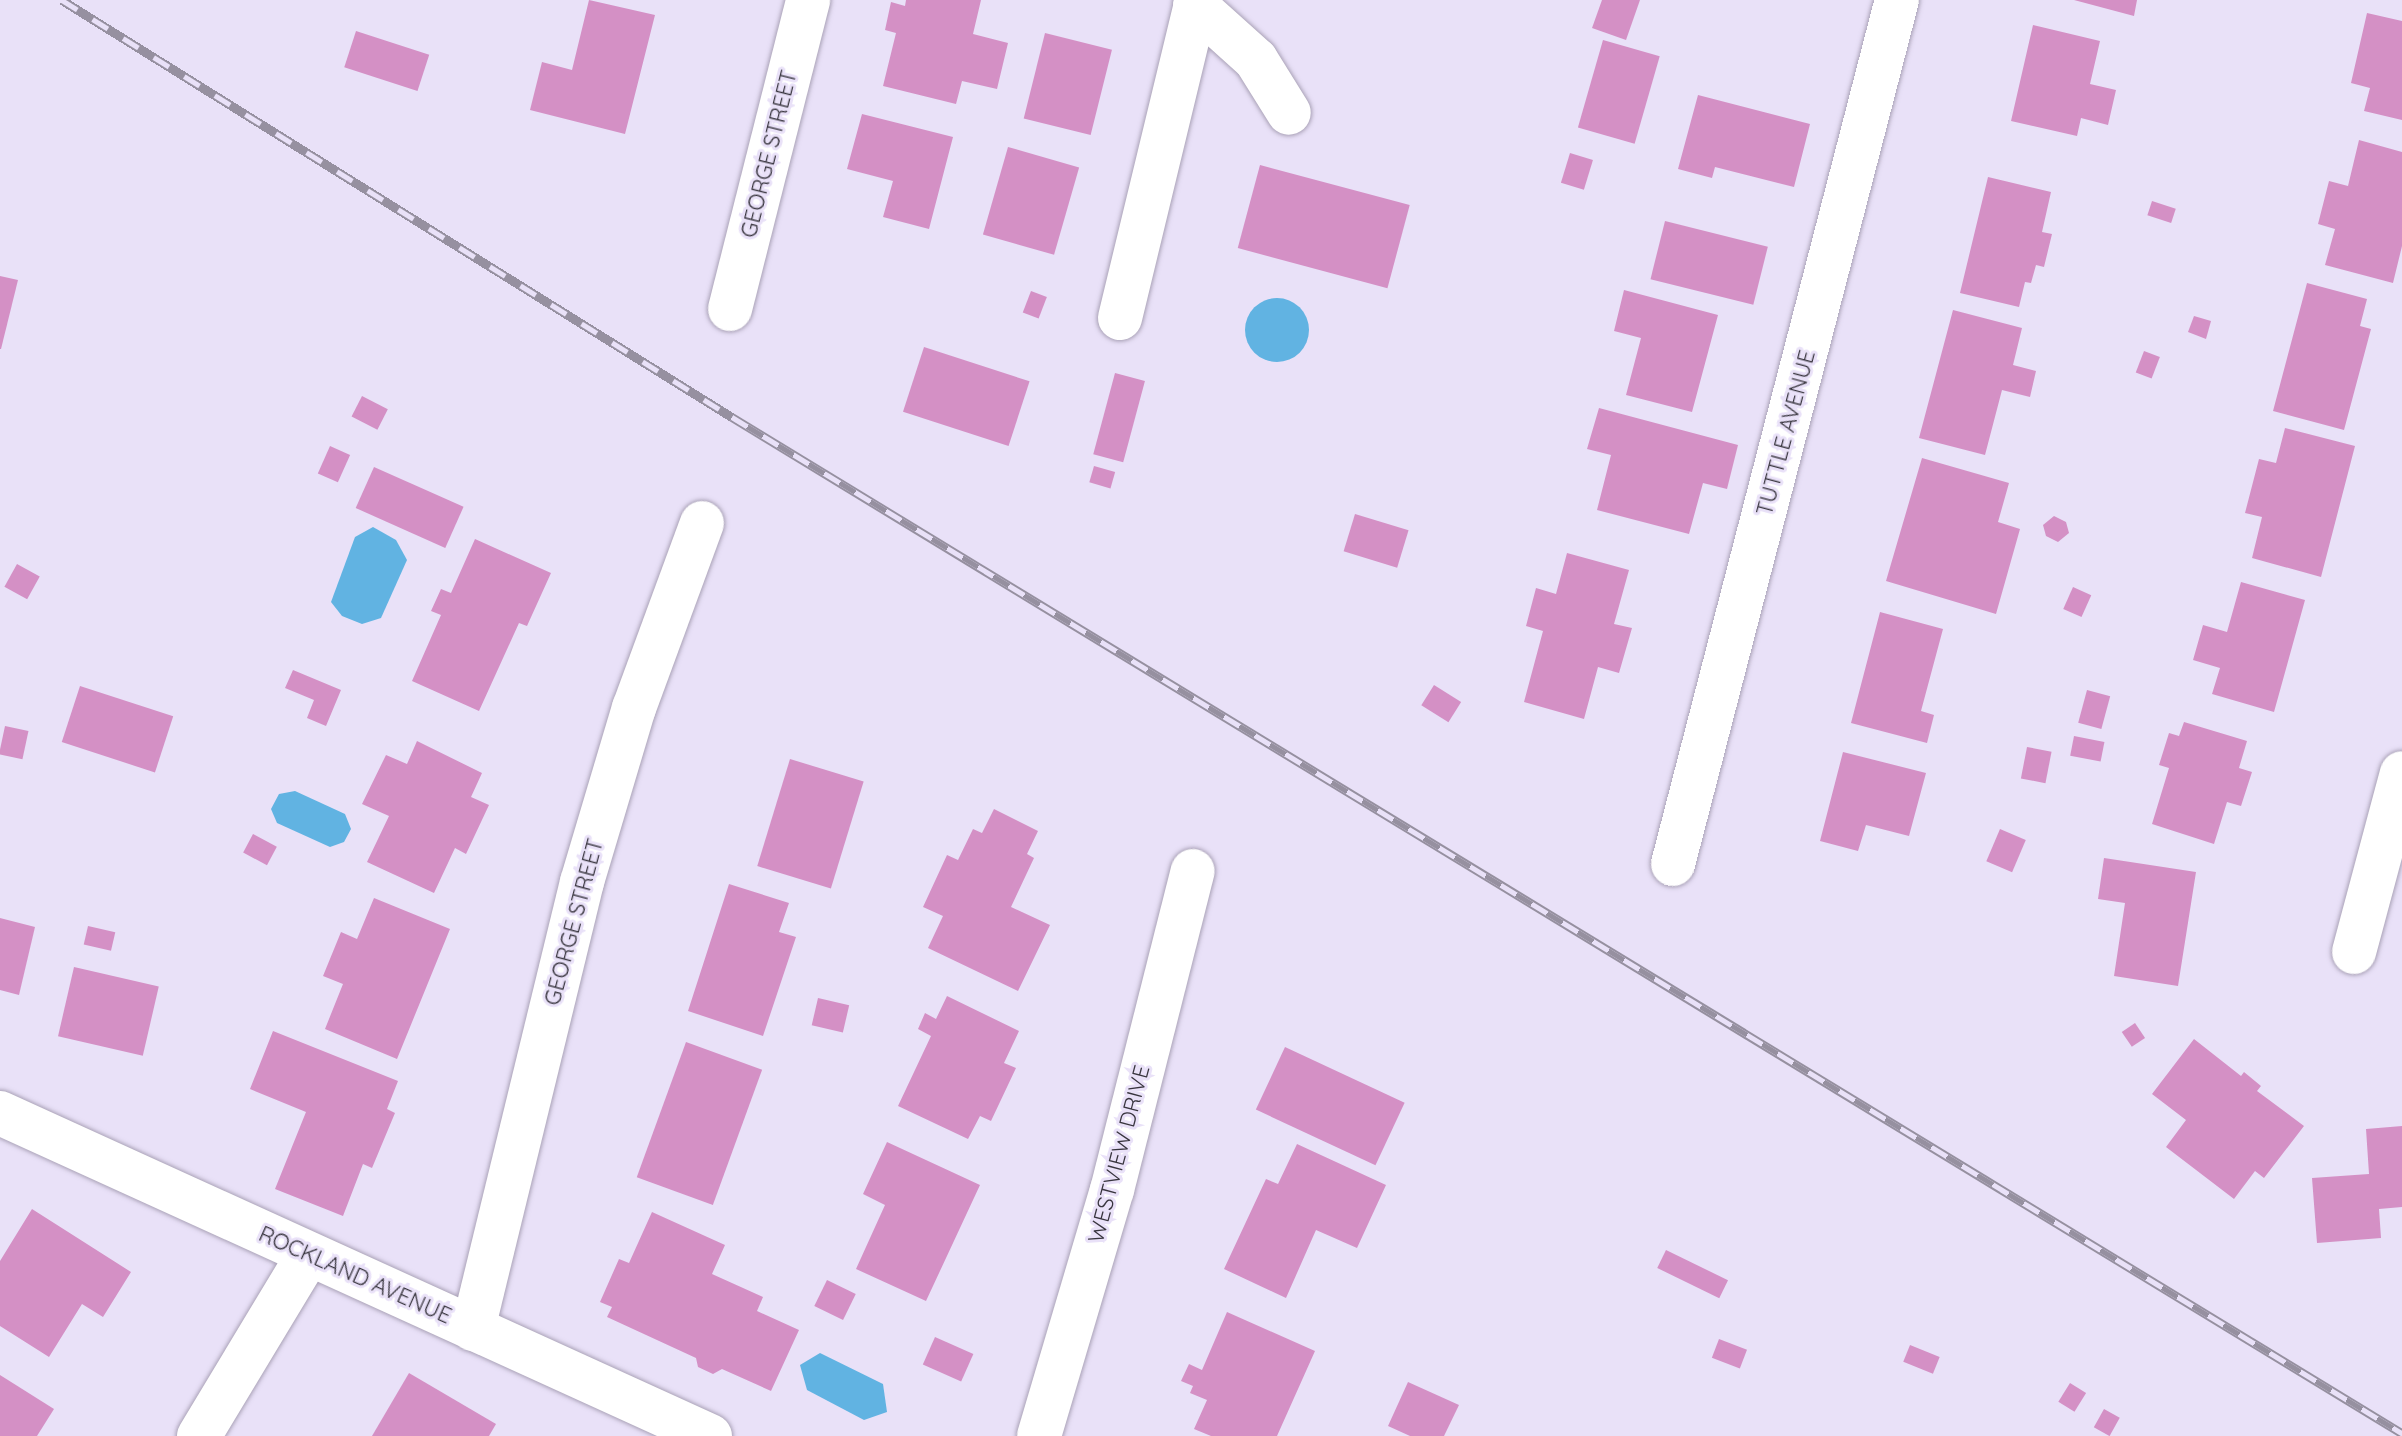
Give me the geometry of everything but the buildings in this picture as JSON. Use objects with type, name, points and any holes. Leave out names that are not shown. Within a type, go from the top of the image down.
[{"type":"street","name":"GEORGE STREET","points":[[730,309],[808,0]]},
{"type":"street","name":"TUTTLE AVENUE","points":[[1673,864],[1897,0]]},
{"type":"street","points":[[1120,318],[1196,3],[1256,60],[1289,113]]},
{"type":"street","name":"GEORGE STREET","points":[[473,1329],[582,882],[634,708],[702,523]]},
{"type":"street","points":[[2354,952],[2402,773]]},
{"type":"street","name":"WESTVIEW DRIVE","points":[[1039,1436],[1112,1190],[1193,871]]},
{"type":"street","name":"ROCKLAND AVENUE","points":[[0,1113],[710,1436]]},
{"type":"street","points":[[199,1436],[308,1255]]},
{"type":"water","points":[[1271,298],[1283,298],[1300,307],[1307,318],[1307,342],[1300,353],[1283,362],[1271,362],[1259,357],[1250,348],[1245,336],[1245,324],[1250,312],[1259,303]]},
{"type":"water","points":[[373,527],[396,540],[407,560],[381,618],[362,624],[342,616],[331,602],[355,537]]},
{"type":"water","points":[[295,791],[345,814],[351,829],[344,842],[330,847],[277,823],[271,809],[279,794]]},
{"type":"water","points":[[820,1353],[883,1384],[887,1412],[864,1420],[807,1390],[800,1365]]},
{"type":"railway","points":[[62,0],[732,417],[2402,1433]]}]
